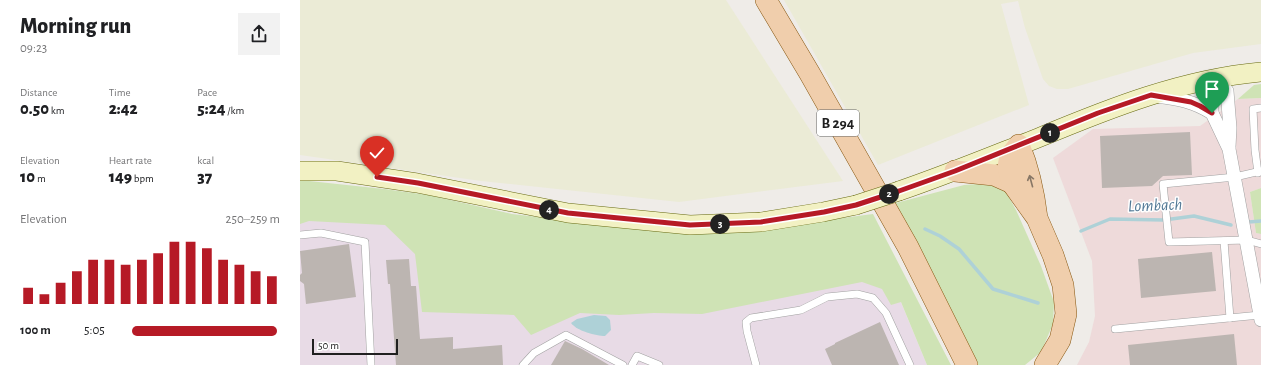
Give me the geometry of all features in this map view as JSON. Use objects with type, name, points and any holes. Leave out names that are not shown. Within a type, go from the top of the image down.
[{"type":"main road","name":"B 294","points":[[766,0],[810,74],[908,247],[967,365]]},
{"type":"main road","points":[[1037,218],[1034,192],[1019,145],[1010,156],[1008,167],[1012,183],[1037,218],[1053,255],[1063,285],[1066,314],[1060,340],[1044,364]]},
{"type":"main road","points":[[955,171],[994,175],[1012,183]]},
{"type":"street","points":[[300,170],[337,172],[418,183],[568,213],[690,225],[761,222],[824,212],[856,205],[955,171],[1098,113],[1151,95],[1217,78],[1261,72]]},
{"type":"street","points":[[1217,78],[1212,97],[1212,113],[1229,149],[1261,317]]},
{"type":"street","points":[[1217,78],[1227,92],[1230,128],[1229,149]]},
{"type":"street","points":[[1151,95],[1191,102],[1212,113]]},
{"type":"lane","points":[[1261,108],[1253,109],[1257,122],[1259,172],[1235,177],[1163,184],[1169,242],[1247,240],[1261,244]]},
{"type":"lane","points":[[300,236],[322,233],[365,242],[371,365]]},
{"type":"lane","points":[[1224,241],[1230,318]]},
{"type":"lane","points":[[756,365],[746,322],[751,318],[801,310],[827,297],[857,294],[873,298],[886,313],[910,365]]},
{"type":"lane","points":[[1115,329],[1230,318],[1261,317]]},
{"type":"lane","points":[[523,365],[534,353],[566,335],[623,365]]},
{"type":"lane","points":[[632,365],[637,356],[659,365]]},
{"type":"shaded area","points":[[1261,98],[1261,188],[1250,192],[1256,233],[1261,234],[1261,365],[1077,365],[1089,342],[1095,316],[1092,261],[1053,158],[1093,129],[1200,126],[1238,99]]},
{"type":"shaded area","points":[[300,194],[516,227],[868,223],[927,365],[300,365]]},
{"type":"green space","points":[[300,0],[726,0],[843,181],[679,202],[481,181],[300,155]]},
{"type":"green space","points":[[784,0],[1261,0],[1261,44],[1193,53],[1068,89],[1057,89],[1049,86],[1043,79],[1025,28],[1018,1],[1001,4],[1029,105],[878,165]]},
{"type":"green space","points":[[1261,84],[1261,98],[1238,99],[1254,85]]},
{"type":"green space","points":[[300,180],[428,195],[512,214],[608,225],[804,223],[873,214],[951,365],[927,365],[901,302],[891,305],[882,289],[862,282],[702,314],[654,313],[619,315],[580,313],[531,335],[514,315],[422,312],[415,254],[385,225],[309,221],[300,224]]},
{"type":"green space","points":[[994,183],[1006,192],[1016,210],[1041,266],[1054,302],[1053,324],[1041,352],[1025,365],[973,365],[894,205],[896,203],[964,185]]},
{"type":"green space","points":[[1261,188],[1261,234],[1256,233],[1250,192]]},
{"type":"water","points":[[594,315],[606,316],[610,320],[611,330],[605,336],[587,332],[571,323],[577,319]]},
{"type":"building","points":[[1190,132],[1192,175],[1163,176],[1152,186],[1102,188],[1100,136]]},
{"type":"building","points":[[349,244],[356,297],[306,304],[304,284],[300,281],[300,275],[302,273],[300,251]]},
{"type":"building","points":[[1212,252],[1216,291],[1141,298],[1138,259]]},
{"type":"building","points":[[409,259],[411,286],[416,286],[420,339],[453,337],[453,349],[502,345],[503,365],[396,365],[390,284],[388,284],[386,260]]},
{"type":"building","points":[[880,322],[899,365],[832,365],[825,349]]},
{"type":"building","points":[[1234,334],[1237,365],[1130,365],[1128,345]]},
{"type":"building","points":[[565,341],[582,349],[609,365],[551,365]]},
{"type":"waterway","name":"Lombach","points":[[1081,231],[1110,219],[1164,220],[1194,216],[1231,225]]},
{"type":"waterway","name":"Lombach","points":[[1249,222],[1261,221]]},
{"type":"waterway","name":"Lombach","points":[[925,229],[940,236],[959,249],[993,289],[1038,303]]},
{"type":"route","points":[[377,177],[418,183],[568,213],[690,225],[761,222],[824,212],[856,205],[899,191],[955,171],[1098,113],[1151,95],[1176,98],[1191,102],[1212,113]]}]
